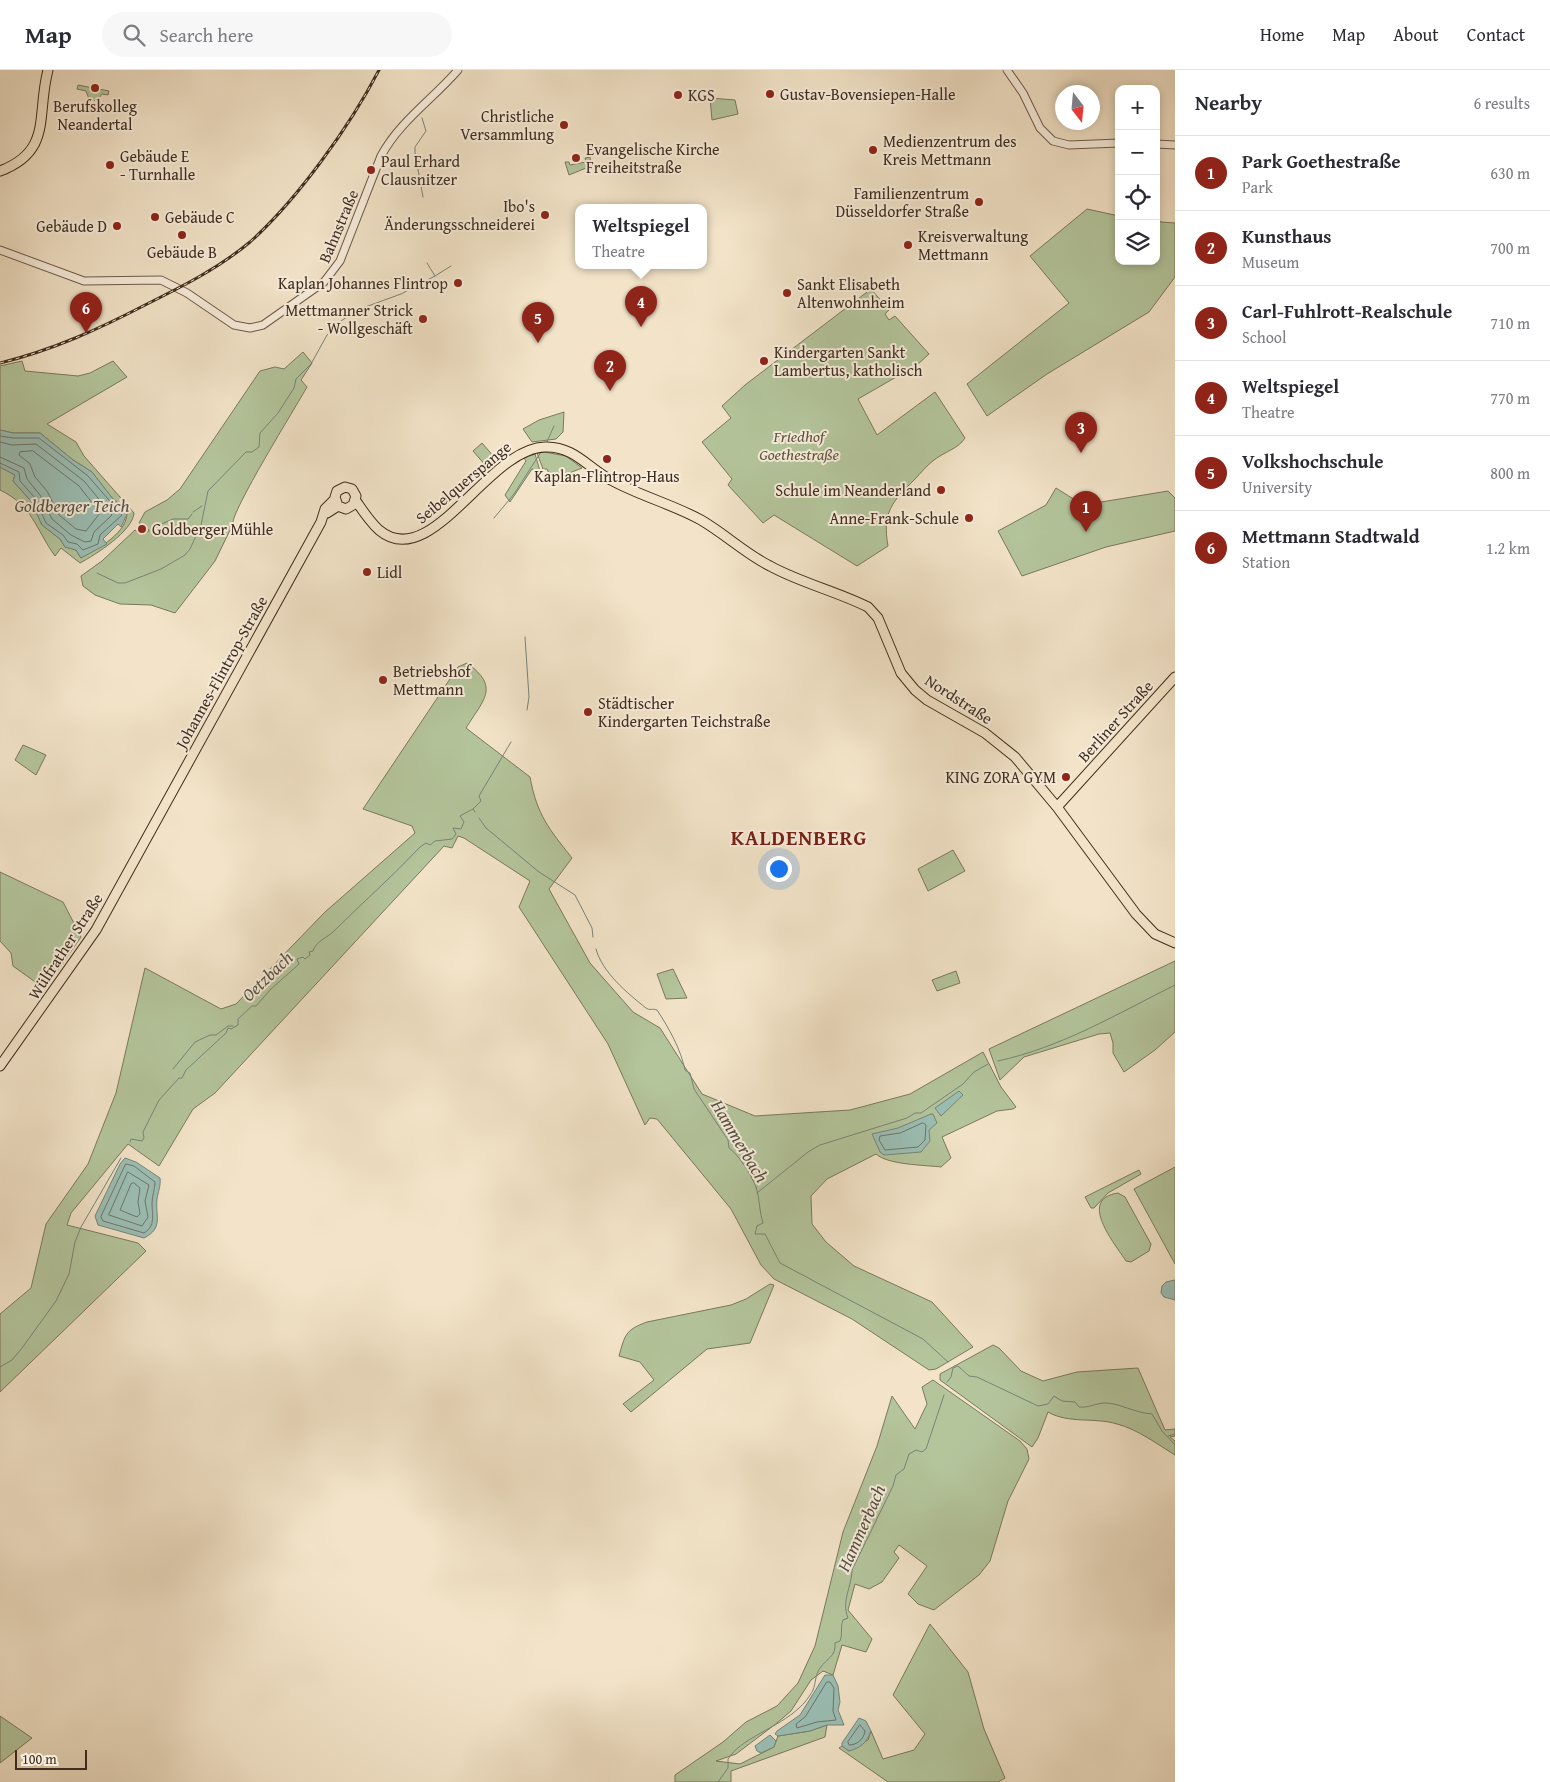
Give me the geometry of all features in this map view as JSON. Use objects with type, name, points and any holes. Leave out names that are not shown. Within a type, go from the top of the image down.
[{"type":"main road","points":[[0,171],[20,162],[31,151],[39,132],[43,91],[48,70]]},
{"type":"main road","name":"Seibelquerspange","points":[[354,504],[386,534],[397,539],[411,540],[423,536],[516,456],[530,449],[551,447],[564,449]]},
{"type":"main road","name":"Nordstraße","points":[[564,449],[581,458],[610,480],[702,520],[726,534],[769,566],[868,607],[878,618],[901,673],[915,690],[927,700],[974,726],[999,744],[1026,770],[1057,807],[1126,902],[1150,930],[1159,937],[1175,943]]},
{"type":"main road","name":"Johannes-Flintrop-Straße","points":[[147,837],[320,522],[325,509],[337,503],[337,491],[347,487],[355,493],[354,504]]},
{"type":"main road","points":[[337,503],[346,509],[354,504]]},
{"type":"main road","name":"Berliner Straße","points":[[1057,807],[1175,677]]},
{"type":"main road","name":"Wülfrather Straße","points":[[0,1066],[81,953],[147,837]]},
{"type":"street","name":"Bahnstraße","points":[[0,250],[84,281],[161,280],[172,284],[242,328],[263,325],[317,288],[331,276],[340,261],[381,156],[392,136],[405,121],[439,92],[458,70]]},
{"type":"street","points":[[1007,70],[1023,93],[1040,128],[1058,143],[1073,145],[1115,143]]},
{"type":"street","points":[[1160,144],[1175,145]]},
{"type":"green space","points":[[78,85],[109,91],[108,95],[102,94],[97,101],[89,99],[86,91],[77,89]]},
{"type":"green space","points":[[710,98],[735,100],[738,114],[712,120]]},
{"type":"green space","points":[[590,157],[591,166],[569,175],[565,162],[569,162],[570,165],[586,162],[585,158]]},
{"type":"green space","points":[[1087,209],[1115,215],[1115,265],[1160,265],[1160,221],[1175,223],[1175,277],[1149,312],[1047,374],[987,416],[967,384],[1069,303],[1030,256]]},
{"type":"green space","name":"Friedhof Goethestraße","points":[[871,289],[889,310],[885,314],[889,320],[895,316],[929,354],[917,365],[858,399],[877,435],[935,392],[965,438],[955,448],[931,462],[900,494],[891,508],[886,524],[888,546],[857,566],[774,515],[763,523],[728,485],[732,479],[702,442],[731,418],[722,406],[745,385]]},
{"type":"green space","points":[[303,352],[312,363],[301,380],[307,387],[242,500],[215,561],[175,613],[151,605],[120,604],[95,595],[83,586],[81,576],[102,561],[135,530],[143,535],[145,531],[148,532],[149,530],[139,523],[145,512],[167,500],[180,489],[260,371],[275,367],[284,369]]},
{"type":"green space","points":[[22,361],[25,371],[78,376],[90,373],[113,361],[127,377],[47,424],[76,442],[84,456],[134,513],[132,520],[120,535],[80,563],[61,548],[55,556],[27,511],[11,496],[0,490],[0,467],[15,475],[13,481],[31,501],[42,525],[60,539],[65,547],[76,550],[81,558],[118,533],[123,526],[127,510],[113,499],[92,472],[73,460],[40,433],[13,433],[0,430],[0,366]]},
{"type":"green space","points":[[564,412],[563,432],[556,439],[532,442],[523,429],[539,420]]},
{"type":"green space","points":[[482,443],[495,458],[486,466],[473,451]]},
{"type":"green space","points":[[544,452],[566,456],[582,468],[552,480],[547,469],[543,469],[537,453]]},
{"type":"green space","points":[[535,454],[540,471],[532,469],[510,502],[505,495],[526,461],[524,458]]},
{"type":"green space","points":[[1056,488],[1083,505],[1168,491],[1175,498],[1175,531],[1106,547],[1022,576],[998,531],[1046,505]]},
{"type":"green space","points":[[467,663],[483,679],[486,686],[486,694],[466,728],[530,777],[540,812],[572,858],[549,889],[590,963],[633,1012],[660,1028],[702,1094],[755,1116],[850,1110],[910,1094],[983,1052],[1001,1087],[1016,1107],[997,1111],[942,1137],[951,1158],[941,1167],[898,1162],[882,1158],[876,1154],[827,1179],[811,1196],[812,1224],[826,1242],[854,1266],[932,1302],[973,1347],[936,1369],[929,1370],[852,1319],[774,1279],[761,1265],[731,1209],[657,1119],[650,1118],[645,1125],[608,1044],[519,907],[530,881],[458,836],[452,848],[444,846],[215,1093],[193,1109],[159,1166],[128,1144],[71,1213],[67,1225],[138,1243],[146,1251],[0,1392],[0,1314],[31,1288],[46,1224],[88,1164],[116,1093],[145,968],[221,1009],[236,1004],[325,912],[415,833],[412,826],[363,809],[458,667]]},
{"type":"green space","points":[[23,745],[46,755],[36,775],[15,760]]},
{"type":"green space","points":[[953,850],[965,871],[928,891],[918,869]]},
{"type":"green space","points":[[0,872],[63,902],[81,937],[45,989],[13,966],[11,953],[0,941]]},
{"type":"green space","points":[[1175,961],[1175,1032],[1155,1050],[1124,1072],[1113,1053],[1110,1033],[1099,1034],[1024,1057],[1000,1080],[989,1049]]},
{"type":"green space","points":[[673,969],[687,998],[666,999],[657,974]]},
{"type":"green space","points":[[956,971],[960,983],[937,991],[932,980]]},
{"type":"green space","points":[[1175,1167],[1175,1264],[1134,1189]]},
{"type":"green space","points":[[1139,1170],[1141,1174],[1108,1193],[1094,1208],[1091,1208],[1085,1197]]},
{"type":"green space","points":[[1118,1193],[1125,1197],[1151,1244],[1149,1251],[1131,1262],[1126,1261],[1114,1244],[1102,1223],[1100,1213],[1100,1204],[1106,1197]]},
{"type":"green space","points":[[770,1284],[774,1285],[750,1343],[707,1349],[631,1412],[623,1404],[654,1380],[640,1362],[619,1356],[625,1338],[630,1331],[647,1322],[731,1305],[746,1299]]},
{"type":"green space","points":[[993,1345],[999,1348],[1021,1371],[1043,1381],[1077,1372],[1138,1368],[1165,1430],[1175,1429],[1175,1436],[1170,1437],[1175,1441],[1175,1455],[1147,1437],[1124,1426],[1108,1422],[1064,1418],[1048,1412],[1038,1438],[1032,1447],[940,1380],[940,1374]]},
{"type":"green space","points":[[933,1380],[1020,1441],[1027,1449],[1029,1459],[1008,1501],[990,1561],[979,1575],[934,1610],[918,1604],[908,1594],[927,1566],[899,1545],[894,1552],[899,1558],[882,1582],[869,1589],[855,1584],[848,1610],[872,1639],[866,1652],[842,1645],[833,1675],[823,1671],[811,1680],[791,1711],[777,1723],[736,1754],[716,1761],[740,1764],[774,1747],[778,1736],[810,1731],[827,1725],[825,1737],[731,1771],[731,1782],[675,1782],[675,1775],[723,1742],[746,1722],[777,1706],[798,1683],[815,1646],[843,1532],[877,1446],[892,1396],[915,1429],[927,1404],[922,1387]]},
{"type":"green space","points":[[930,1624],[968,1672],[984,1729],[1005,1778],[998,1782],[888,1782],[839,1748],[842,1746],[849,1751],[868,1740],[871,1731],[883,1759],[914,1750],[925,1734],[893,1695]]},
{"type":"green space","points":[[0,1716],[32,1738],[0,1763]]},
{"type":"water","name":"Goldberger Teich","points":[[0,430],[13,433],[40,433],[73,460],[92,472],[113,499],[128,512],[121,527],[118,524],[103,539],[107,544],[81,558],[76,550],[65,547],[60,539],[42,525],[31,501],[13,481],[15,475],[0,467]]},
{"type":"water","points":[[959,1091],[963,1095],[941,1116],[935,1108]]},
{"type":"water","points":[[933,1114],[937,1123],[929,1130],[930,1141],[921,1152],[884,1155],[880,1152],[872,1134],[898,1128]]},
{"type":"water","points":[[125,1158],[136,1162],[160,1178],[156,1226],[144,1238],[98,1225],[95,1216],[120,1164]]},
{"type":"water","points":[[1175,1280],[1175,1300],[1164,1297],[1161,1293],[1162,1286],[1166,1282]]},
{"type":"water","points":[[825,1675],[833,1675],[838,1686],[840,1702],[838,1710],[844,1725],[827,1725],[810,1731],[778,1736],[775,1734],[800,1715]]},
{"type":"water","points":[[859,1718],[866,1721],[871,1731],[863,1744],[849,1751],[842,1746],[842,1743]]},
{"type":"water","points":[[770,1735],[776,1741],[774,1747],[761,1753],[757,1751],[755,1746]]},
{"type":"waterway","points":[[422,118],[426,131],[415,147],[415,153],[423,197]]},
{"type":"waterway","points":[[97,573],[118,583],[125,583],[161,569],[185,555],[190,549],[201,525],[208,491],[246,452],[252,452],[259,447],[260,433],[278,413],[294,388],[296,379],[311,364],[327,335],[341,321],[357,310],[401,294],[435,276],[427,263]]},
{"type":"waterway","name":"Hammerbach","points":[[435,276],[451,266]]},
{"type":"waterway","name":"Hammerbach","points":[[546,444],[554,426]]},
{"type":"waterway","name":"Hammerbach","points":[[494,518],[514,494],[541,452]]},
{"type":"waterway","points":[[193,512],[202,506]]},
{"type":"waterway","points":[[152,528],[173,519],[188,519],[192,514]]},
{"type":"waterway","name":"Hammerbach","points":[[525,637],[529,697],[527,710]]},
{"type":"waterway","name":"Hammerbach","points":[[475,812],[473,809],[481,801],[479,796],[511,742]]},
{"type":"waterway","name":"Oetzbach","points":[[130,1142],[131,1139],[142,1141],[144,1138],[143,1132],[159,1100],[179,1078],[182,1078],[186,1070],[226,1033],[228,1028],[231,1029],[238,1025],[238,1019],[252,1006],[256,1006],[271,989],[299,964],[297,959],[303,957],[305,959],[310,955],[309,952],[313,951],[319,942],[334,931],[420,847],[426,843],[430,845],[435,841],[452,839],[456,834],[453,828],[461,829],[464,822],[460,816],[473,809]]},
{"type":"waterway","name":"Hammerbach","points":[[479,818],[486,828],[539,872],[575,895],[592,928],[593,937]]},
{"type":"waterway","name":"Hammerbach","points":[[596,949],[609,974],[623,989],[646,1008],[657,1010],[666,1024],[681,1055],[685,1070],[690,1073],[694,1089],[728,1140],[729,1148],[741,1161],[756,1187],[763,1223],[757,1226],[755,1234],[765,1234],[780,1263],[923,1339],[948,1362]]},
{"type":"waterway","points":[[998,1061],[1022,1055],[1089,1029],[1175,985]]},
{"type":"waterway","points":[[173,1069],[195,1042],[210,1035],[216,1035],[228,1026],[233,1026]]},
{"type":"waterway","points":[[757,1193],[808,1152],[820,1145],[907,1118],[915,1113],[921,1113],[963,1084],[974,1072],[988,1064]]},
{"type":"waterway","name":"Oetzbach","points":[[0,1367],[12,1360],[56,1301],[69,1274],[75,1242],[81,1227],[121,1158]]},
{"type":"waterway","points":[[947,1382],[951,1377],[953,1368],[958,1366],[969,1376],[977,1377],[1038,1406],[1048,1404],[1054,1396],[1062,1401],[1075,1402],[1079,1407],[1111,1403],[1152,1414],[1162,1431],[1175,1445]]},
{"type":"waterway","name":"Hammerbach","points":[[718,1782],[728,1768],[728,1759],[734,1752],[790,1715],[807,1700],[812,1692],[818,1671],[833,1654],[835,1643],[840,1641],[843,1620],[848,1618],[846,1600],[852,1570],[893,1486],[896,1475],[904,1469],[909,1454],[916,1450],[922,1452],[926,1449],[944,1395]]},
{"type":"waterway","points":[[1168,1436],[1175,1434]]},
{"type":"railway","points":[[0,363],[39,352],[111,322],[187,283],[213,268],[250,242],[268,225],[304,184],[338,138],[379,70]]},
{"type":"place","name":"Berufskolleg Neandertal","points":[[95,88]]},
{"type":"place","name":"Gustav-Bovensiepen-Halle","points":[[770,94]]},
{"type":"place","name":"KGS","points":[[678,95]]},
{"type":"place","name":"Christliche Versammlung","points":[[564,125]]},
{"type":"place","name":"Medienzentrum des Kreis Mettmann","points":[[873,150]]},
{"type":"place","name":"Evangelische Kirche Freiheitstraße","points":[[576,158]]},
{"type":"place","name":"Gebäude E - Turnhalle","points":[[110,165]]},
{"type":"place","name":"Paul Erhard Clausnitzer","points":[[371,170]]},
{"type":"place","name":"Familienzentrum Düsseldorfer Straße","points":[[979,202]]},
{"type":"place","name":"Ibo's Änderungsschneiderei","points":[[545,215]]},
{"type":"place","name":"Gebäude C","points":[[155,217]]},
{"type":"place","name":"Gebäude D","points":[[117,226]]},
{"type":"place","name":"Gebäude B","points":[[182,235]]},
{"type":"place","name":"Kreisverwaltung Mettmann","points":[[908,245]]},
{"type":"place","name":"Kaplan Johannes Flintrop","points":[[458,283]]},
{"type":"place","name":"Sankt Elisabeth Altenwohnheim","points":[[787,293]]},
{"type":"place","name":"Mettmanner Strick - Wollgeschäft","points":[[423,319]]},
{"type":"place","name":"Weltspiegel","points":[[641,327]]},
{"type":"place","name":"Mettmann Stadtwald","points":[[86,333]]},
{"type":"place","name":"Volkshochschule","points":[[538,343]]},
{"type":"place","name":"Kindergarten Sankt Lambertus, katholisch","points":[[764,361]]},
{"type":"place","name":"Kunsthaus","points":[[610,391]]},
{"type":"place","name":"Carl-Fuhlrott-Realschule","points":[[1081,453]]},
{"type":"place","name":"Kaplan-Flintrop-Haus","points":[[607,459]]},
{"type":"place","name":"Schule im Neanderland","points":[[941,490]]},
{"type":"place","name":"Anne-Frank-Schule","points":[[969,518]]},
{"type":"place","name":"Goldberger Mühle","points":[[142,529]]},
{"type":"place","name":"Park Goethestraße","points":[[1086,532]]},
{"type":"place","name":"Lidl","points":[[367,572]]},
{"type":"place","name":"Betriebshof Mettmann","points":[[383,680]]},
{"type":"place","name":"Städtischer Kindergarten Teichstraße","points":[[588,712]]},
{"type":"place","name":"KING ZORA GYM","points":[[1066,777]]},
{"type":"district","name":"KALDENBERG","points":[[799,837]]}]
